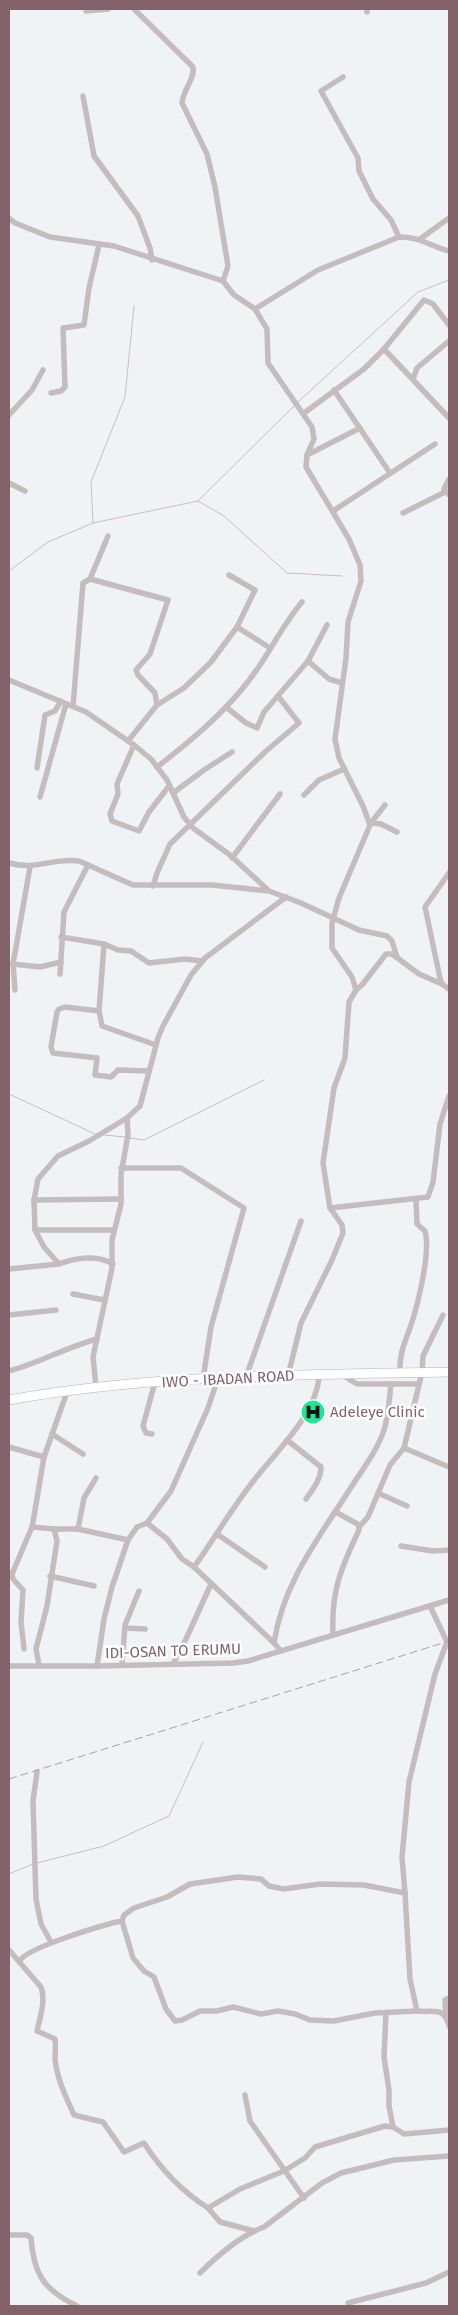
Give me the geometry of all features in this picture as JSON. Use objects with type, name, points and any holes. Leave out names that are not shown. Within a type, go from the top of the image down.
[{"type":"main road","name":"IWO - IBADAN ROAD","points":[[9,1400],[68,1389],[155,1382],[246,1377],[449,1372]]},
{"type":"street","points":[[86,11],[108,9]]},
{"type":"street","points":[[134,9],[193,67],[194,73],[183,94],[182,103],[207,154],[215,187],[228,266],[223,281]]},
{"type":"street","points":[[344,77],[321,92],[358,158],[359,171],[373,199],[391,220],[398,237]]},
{"type":"street","points":[[83,96],[94,156],[138,216],[150,248],[152,260]]},
{"type":"street","points":[[9,218],[15,223],[50,237],[114,246],[152,260],[223,281],[234,296],[255,309],[266,329],[268,364],[293,401],[304,413],[314,434],[314,439],[307,455],[306,467],[349,539],[360,565],[362,574],[360,586],[348,622],[346,658],[335,739],[337,753],[371,824]]},
{"type":"street","points":[[420,239],[449,218]]},
{"type":"street","points":[[255,309],[318,270],[398,237],[420,239],[434,248],[449,251]]},
{"type":"street","points":[[51,393],[61,391],[65,387],[63,328],[84,325],[89,288],[99,245]]},
{"type":"street","points":[[304,413],[364,369],[384,349],[424,300],[433,304],[449,325]]},
{"type":"street","points":[[413,379],[417,368],[449,340]]},
{"type":"street","points":[[384,349],[449,418]]},
{"type":"street","points":[[9,415],[32,390],[43,370]]},
{"type":"street","points":[[334,390],[390,472]]},
{"type":"street","points":[[307,455],[360,428]]},
{"type":"street","points":[[333,511],[435,444]]},
{"type":"street","points":[[403,513],[447,493],[444,486],[449,479]]},
{"type":"street","points":[[9,483],[25,491]]},
{"type":"street","points":[[40,797],[67,704],[83,583],[90,578],[108,536]]},
{"type":"street","points":[[128,741],[156,705],[184,688],[211,662],[237,626],[254,590],[229,575]]},
{"type":"street","points":[[90,578],[168,600],[150,654],[136,670],[154,693],[156,705]]},
{"type":"street","points":[[157,767],[191,740],[226,707],[262,663],[288,619],[302,602]]},
{"type":"street","points":[[226,707],[246,723],[257,728],[264,712],[308,661],[327,625]]},
{"type":"street","points":[[237,626],[270,648]]},
{"type":"street","points":[[308,661],[329,679],[342,683]]},
{"type":"street","points":[[9,680],[86,712],[134,745],[157,767],[174,793],[184,817],[191,823],[193,828],[232,858],[269,891]]},
{"type":"street","points":[[153,886],[156,873],[170,844],[299,723],[278,696]]},
{"type":"street","points":[[37,768],[45,715],[67,704]]},
{"type":"street","points":[[134,745],[117,784],[118,794],[110,814],[112,821],[139,831],[149,812],[169,786]]},
{"type":"street","points":[[174,793],[232,752]]},
{"type":"street","points":[[304,795],[319,780],[344,769]]},
{"type":"street","points":[[232,858],[280,794]]},
{"type":"street","points":[[356,990],[352,977],[332,948],[333,917],[371,824],[386,805]]},
{"type":"street","points":[[371,824],[381,824],[397,832]]},
{"type":"street","points":[[9,863],[30,867],[65,860],[79,861],[133,885],[212,885],[269,891],[333,917],[359,930],[387,936],[392,941],[397,957]]},
{"type":"street","points":[[60,974],[64,912],[88,866]]},
{"type":"street","points":[[15,990],[13,964],[30,867]]},
{"type":"street","points":[[442,984],[425,907],[449,873]]},
{"type":"street","points":[[60,1264],[44,1247],[35,1230],[34,1200],[38,1179],[53,1159],[83,1145],[127,1118],[143,1102],[156,1045],[163,1026],[191,975],[202,961],[286,897]]},
{"type":"street","points":[[61,937],[104,944],[118,950],[131,951],[150,963],[185,959],[202,961]]},
{"type":"street","points":[[104,944],[100,1011],[102,1026],[156,1045]]},
{"type":"street","points":[[288,1376],[301,1323],[343,1233],[342,1225],[330,1208],[323,1171],[334,1088],[346,1058],[349,1002],[356,990],[386,954],[397,957],[419,974],[449,989]]},
{"type":"street","points":[[13,964],[40,967],[61,962]]},
{"type":"street","points":[[100,1011],[65,1007],[59,1009],[52,1040],[53,1053],[97,1058],[96,1075],[111,1078],[118,1070],[150,1071]]},
{"type":"street","points":[[330,1208],[428,1197],[433,1182],[440,1124],[449,1096]]},
{"type":"street","points":[[96,1387],[92,1366],[104,1300],[113,1264],[112,1240],[121,1199],[127,1118]]},
{"type":"street","points":[[122,1168],[181,1168],[244,1208],[211,1327],[204,1379]]},
{"type":"street","points":[[34,1200],[121,1199]]},
{"type":"street","points":[[400,1373],[400,1356],[412,1322],[426,1250],[425,1231],[417,1224],[416,1199]]},
{"type":"street","points":[[246,1377],[301,1221]]},
{"type":"street","points":[[35,1230],[114,1230]]},
{"type":"street","points":[[9,1270],[95,1258],[103,1259],[113,1264]]},
{"type":"street","points":[[73,1294],[104,1300]]},
{"type":"street","points":[[9,1315],[56,1310]]},
{"type":"street","points":[[333,1634],[338,1579],[359,1527],[368,1517],[390,1465],[404,1448],[422,1372],[423,1356],[443,1316]]},
{"type":"street","points":[[9,1371],[45,1360],[76,1345],[97,1339]]},
{"type":"street","points":[[342,1375],[357,1384],[418,1384]]},
{"type":"street","points":[[194,1567],[255,1478],[288,1440],[317,1392],[319,1376]]},
{"type":"street","points":[[97,1666],[106,1611],[128,1540],[137,1527],[147,1522],[173,1485],[208,1408],[218,1378]]},
{"type":"street","points":[[152,1434],[146,1433],[143,1426],[155,1382]]},
{"type":"street","points":[[274,1643],[278,1619],[294,1576],[367,1464],[383,1432],[388,1418],[391,1384]]},
{"type":"street","points":[[24,1649],[21,1622],[23,1590],[13,1579],[12,1574],[32,1527],[44,1457],[68,1389]]},
{"type":"street","points":[[52,1434],[83,1454]]},
{"type":"street","points":[[288,1440],[321,1466],[321,1473],[306,1499]]},
{"type":"street","points":[[9,1447],[44,1457]]},
{"type":"street","points":[[404,1448],[449,1467]]},
{"type":"street","points":[[78,1529],[84,1498],[96,1478]]},
{"type":"street","points":[[378,1493],[407,1506]]},
{"type":"street","points":[[336,1512],[355,1522],[359,1527]]},
{"type":"street","points":[[147,1522],[167,1539],[182,1559],[194,1567],[274,1643],[280,1651]]},
{"type":"street","points":[[32,1527],[78,1529],[128,1540]]},
{"type":"street","points":[[39,1665],[36,1649],[47,1606],[50,1576],[57,1541],[54,1529]]},
{"type":"street","points":[[218,1534],[265,1567]]},
{"type":"street","points":[[401,1546],[434,1551],[449,1550]]},
{"type":"street","points":[[50,1576],[94,1586]]},
{"type":"street","points":[[172,1664],[186,1639],[211,1584]]},
{"type":"street","points":[[122,1665],[124,1628],[139,1591]]},
{"type":"street","name":"IDI-OSAN TO ERUMU","points":[[9,1666],[97,1666],[233,1663],[248,1661],[449,1600]]},
{"type":"street","points":[[417,2011],[410,1979],[402,1857],[409,1782],[435,1674],[447,1642],[430,1606]]},
{"type":"street","points":[[124,1628],[145,1628]]},
{"type":"street","points":[[37,1772],[34,1801],[36,1899],[41,1924],[51,1942]]},
{"type":"street","points":[[405,1892],[364,1885],[320,1884],[284,1889],[269,1886],[261,1879],[238,1877],[190,1884],[156,1902],[134,1908],[124,1915],[122,1921],[133,1958],[144,1971],[154,1977],[166,2009],[175,2021],[182,2020],[200,2011],[217,2012],[233,2007],[261,2014],[278,2011],[285,2012],[313,2020],[342,2020],[386,2013],[417,2011],[442,2012],[446,2016]]},
{"type":"street","points":[[20,1961],[25,1955],[51,1942],[122,1921]]},
{"type":"street","points":[[9,1950],[38,1982],[44,1993],[37,2031],[55,2040],[55,2059],[62,2090],[74,2114],[103,2122],[124,2152],[144,2143],[158,2164],[194,2199],[208,2208],[220,2222],[254,2231]]},
{"type":"street","points":[[449,1998],[445,2002],[449,2026]]},
{"type":"street","points":[[386,2013],[384,2057],[393,2127]]},
{"type":"street","points":[[245,2095],[250,2121],[304,2198]]},
{"type":"street","points":[[208,2208],[240,2189],[284,2171],[304,2158],[314,2147],[385,2126],[393,2127],[404,2134],[449,2130]]},
{"type":"street","points":[[200,2273],[212,2261],[254,2231],[264,2227],[322,2183],[341,2172],[394,2160],[449,2156]]},
{"type":"street","points":[[9,2234],[27,2235],[31,2238],[32,2258],[38,2275],[65,2304],[78,2306]]},
{"type":"street","points":[[348,2303],[426,2283],[449,2272]]},
{"type":"waterway","points":[[298,402],[418,292],[449,280]]},
{"type":"waterway","points":[[93,523],[91,482],[125,397],[134,306]]},
{"type":"waterway","points":[[9,571],[48,542],[93,523],[198,501],[295,405]]},
{"type":"waterway","points":[[198,501],[224,516],[287,573],[342,576]]},
{"type":"waterway","points":[[129,1138],[144,1140],[264,1080]]},
{"type":"waterway","points":[[9,1094],[95,1134]]},
{"type":"waterway","points":[[104,1135],[125,1137]]},
{"type":"waterway","points":[[37,1863],[104,1846],[169,1816],[203,1742]]},
{"type":"waterway","points":[[9,1874],[33,1864]]},
{"type":"railway","points":[[9,1779],[449,1641]]},
{"type":"place","name":"Adeleye Clinic","points":[[313,1412]]}]
